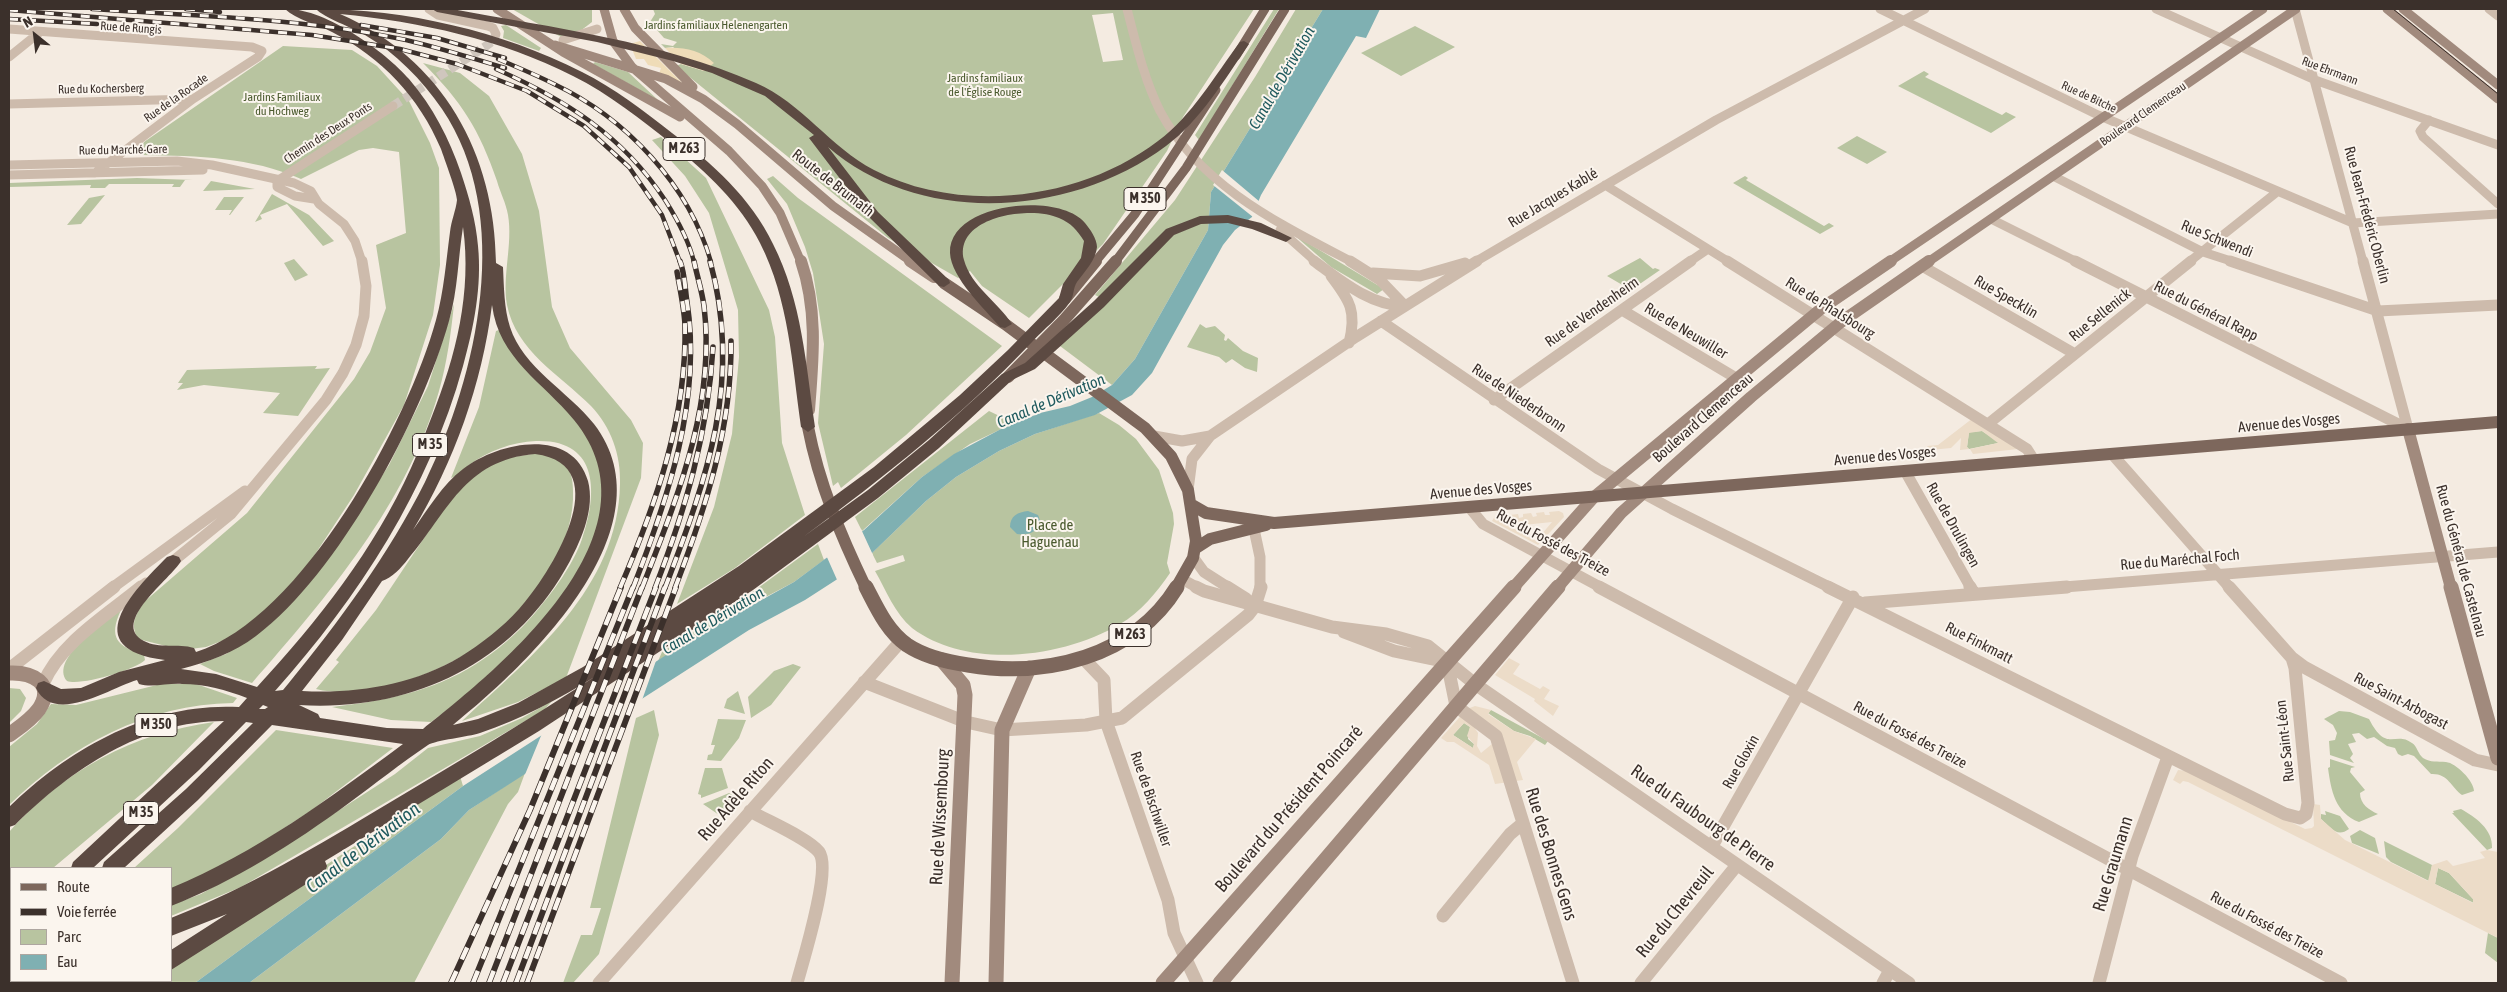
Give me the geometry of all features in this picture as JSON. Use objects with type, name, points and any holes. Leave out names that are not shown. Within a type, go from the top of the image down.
[{"type":"highway","name":"M 35","points":[[81,867],[201,759],[252,707],[296,657],[358,576],[392,522],[418,474],[437,427],[463,342],[471,291],[471,242],[463,200],[446,143],[430,113],[405,80],[362,43],[332,26],[290,9]]},
{"type":"highway","points":[[317,9],[399,18],[498,38]]},
{"type":"highway","name":"M 35","points":[[111,867],[166,818],[227,758],[317,662],[375,580],[411,521],[436,474],[456,424],[481,339],[486,306],[490,232],[483,188],[470,150],[445,104],[422,74],[399,52],[358,24],[321,9]]},
{"type":"highway","points":[[437,9],[636,49],[708,68],[768,92],[783,101],[844,154],[870,173],[897,185],[920,191],[968,198],[996,198],[1052,193],[1104,178],[1142,159],[1183,124],[1244,44]]},
{"type":"highway","name":"M 263","points":[[498,38],[535,54],[600,87],[638,112],[705,164],[741,202],[765,238],[787,295],[808,427]]},
{"type":"highway","points":[[720,73],[764,94],[791,114],[824,149],[889,231],[944,284]]},
{"type":"highway","points":[[44,686],[58,696],[85,695],[120,678],[228,645],[247,635],[278,608],[323,555],[380,465],[405,420],[426,375],[451,290],[455,254],[455,228],[463,200]]},
{"type":"highway","points":[[1008,327],[966,278],[956,252],[960,239],[969,228],[987,216],[1015,208],[1044,209],[1070,216],[1083,227],[1091,242],[1088,257],[1068,286],[1065,299]]},
{"type":"highway","points":[[1007,377],[1030,366],[1099,304],[1160,240],[1183,224],[1225,217],[1244,220],[1286,238]]},
{"type":"highway","points":[[172,897],[212,880],[251,857],[363,783],[402,754],[479,691],[541,631],[573,592],[594,552],[604,522],[608,498],[606,467],[596,438],[589,425],[519,355],[508,337],[501,317],[496,255],[490,232]]},
{"type":"highway","name":"M 350","points":[[9,819],[28,799],[78,761],[120,738],[153,725],[180,719],[217,715],[248,716],[332,727],[374,735],[422,738],[496,720],[556,692],[688,608],[842,499],[943,418],[1005,361],[1065,299]]},
{"type":"highway","name":"M 350","points":[[172,960],[484,756],[669,639],[805,545],[934,444],[1007,377]]},
{"type":"highway","points":[[252,694],[327,700],[381,694],[430,680],[476,656],[521,617],[545,588],[564,557],[575,531],[582,503],[580,480],[574,464],[560,454],[539,449],[512,451],[485,462],[461,478],[430,516],[398,562],[375,580]]},
{"type":"highway","points":[[173,561],[132,608],[124,626],[124,634],[130,643],[166,654],[192,653],[228,645]]},
{"type":"highway","name":"M 350","points":[[85,695],[146,679],[182,676],[205,678],[252,694],[332,727]]},
{"type":"highway","name":"M 350","points":[[172,927],[227,906],[260,889],[484,756]]},
{"type":"main road","name":"M 350","points":[[1065,299],[1135,214],[1191,131],[1265,9]]},
{"type":"main road","name":"M 350","points":[[1007,377],[1073,311],[1150,218],[1209,133],[1285,9]]},
{"type":"main road","name":"Route de Brumath","points":[[944,284],[1008,327]]},
{"type":"main road","name":"M 263","points":[[901,641],[942,660],[974,668],[1029,668],[1059,665],[1112,646],[1150,620],[1171,599],[1194,552],[1192,505],[1188,490],[1180,470],[1154,436],[1008,327]]},
{"type":"main road","name":"Avenue des Vosges","points":[[1194,552],[1210,538],[1274,523],[2498,422]]},
{"type":"main road","name":"Route de Brumath","points":[[808,427],[814,463],[823,493],[883,622],[901,641]]},
{"type":"main road","name":"Avenue des Vosges","points":[[1192,505],[1206,513],[1274,523]]},
{"type":"street","points":[[429,9],[438,15],[493,28],[498,38]]},
{"type":"street","name":"Route de Brumath","points":[[497,9],[559,42],[604,60],[673,82],[717,109],[817,193],[897,253],[944,284]]},
{"type":"street","points":[[604,9],[607,28],[619,51],[633,70]]},
{"type":"street","points":[[624,9],[635,28],[659,55],[717,109]]},
{"type":"street","points":[[1127,9],[1138,52],[1160,111],[1175,135],[1195,158],[1260,212],[1286,238],[1327,271],[1376,299],[1390,305],[1405,306]]},
{"type":"street","name":"Rue de Bitche","points":[[1880,9],[2103,117],[2353,223]]},
{"type":"street","name":"Rue Jacques Kablé","points":[[1188,490],[1195,453],[1210,436],[1380,321],[1605,184],[1839,51],[1925,9]]},
{"type":"street","name":"Rue Ehrmann","points":[[2156,9],[2316,80],[2498,145]]},
{"type":"street","name":"Boulevard Clemenceau","points":[[1447,662],[1594,496],[1813,314],[2263,9]]},
{"type":"street","name":"Boulevard Clemenceau","points":[[1475,684],[1621,513],[1744,403],[1833,328],[2295,9]]},
{"type":"street","name":"Rue Jean-Frédéric Oberlin","points":[[2295,9],[2316,80],[2408,429]]},
{"type":"street","points":[[2387,9],[2498,99]]},
{"type":"street","points":[[2403,9],[2498,86]]},
{"type":"street","points":[[2489,9],[2498,16]]},
{"type":"street","name":"Rue de Rungis","points":[[9,29],[252,47]]},
{"type":"street","points":[[559,42],[597,29]]},
{"type":"street","points":[[9,57],[40,32]]},
{"type":"street","name":"Route de Brumath","points":[[559,42],[563,52],[643,95],[713,137]]},
{"type":"street","name":"Rue de la Rocade","points":[[95,172],[193,99],[262,53],[261,50],[252,47]]},
{"type":"street","points":[[604,60],[619,51]]},
{"type":"street","name":"Route de Brumath","points":[[633,70],[713,137],[755,176],[772,198],[798,254],[804,275],[814,337],[808,427]]},
{"type":"street","name":"Rue du Kochersberg","points":[[9,104],[193,99]]},
{"type":"street","name":"Chemin des Deux Ponts","points":[[277,180],[393,106]]},
{"type":"street","points":[[2429,120],[2420,131],[2423,137],[2498,204]]},
{"type":"street","name":"Rue du Marché-Gare","points":[[9,165],[184,162],[237,170],[277,180]]},
{"type":"street","name":"Rue du Marché-Gare","points":[[9,175],[237,170]]},
{"type":"street","name":"Rue Schwendi","points":[[2052,176],[2203,252],[2378,311]]},
{"type":"street","points":[[9,735],[37,710],[43,699],[44,686],[52,666],[65,652],[173,561],[218,526],[308,424],[339,381],[359,336],[366,308],[367,292],[364,267],[354,236],[340,220],[314,199],[299,198],[282,190],[277,186],[277,180]]},
{"type":"street","name":"Rue de Phalsbourg","points":[[1605,184],[2027,449],[2034,460]]},
{"type":"street","name":"Rue Sellenick","points":[[1988,424],[2277,192]]},
{"type":"street","points":[[1970,208],[1991,219]]},
{"type":"street","points":[[1260,212],[1368,272],[1398,294],[1405,306]]},
{"type":"street","points":[[2353,223],[2498,214]]},
{"type":"street","name":"Rue du Général Rapp","points":[[1991,219],[2408,429]]},
{"type":"street","name":"Rue de Vendenheim","points":[[1494,400],[1708,249]]},
{"type":"street","points":[[1368,272],[1411,277],[1436,274],[1492,252]]},
{"type":"street","name":"Rue Specklin","points":[[1922,266],[2075,354]]},
{"type":"street","points":[[1327,271],[1346,296],[1355,314],[1349,342]]},
{"type":"street","points":[[2378,311],[2498,305]]},
{"type":"street","name":"Rue de Neuwiller","points":[[1622,310],[1736,378]]},
{"type":"street","name":"Rue de Niederbronn","points":[[1380,321],[1598,469],[1644,492]]},
{"type":"street","name":"Rue du Général de Castelnau","points":[[2408,429],[2498,758]]},
{"type":"street","name":"Rue Jacques Kablé","points":[[1154,436],[1187,442],[1210,436]]},
{"type":"street","name":"Rue Saint-Arbogast","points":[[2112,454],[2292,658],[2304,667],[2476,760],[2498,765]]},
{"type":"street","name":"Rue de Drulingen","points":[[1905,471],[1974,594]]},
{"type":"street","points":[[9,671],[74,616],[260,480]]},
{"type":"street","name":"Rue Finkmatt","points":[[1644,492],[1672,509],[1853,597],[2168,757],[2285,814],[2300,818]]},
{"type":"street","name":"Rue du Fossé des Treize","points":[[1469,507],[1483,524],[2341,983]]},
{"type":"street","points":[[864,682],[966,722],[1002,730],[1086,725],[1122,718],[1256,606],[1261,580],[1258,542],[1254,529]]},
{"type":"street","points":[[1194,552],[1204,572],[1256,606]]},
{"type":"street","name":"Rue du Maréchal Foch","points":[[1865,603],[2498,552]]},
{"type":"street","name":"Rue du Faubourg de Pierre","points":[[1182,579],[1204,592],[1332,627],[1386,634],[1428,646],[1475,684],[1909,983]]},
{"type":"street","name":"Rue Gloxin","points":[[1712,846],[1853,597]]},
{"type":"street","name":"Rue Adèle Riton","points":[[599,983],[901,641]]},
{"type":"street","name":"Rue de Bischwiller","points":[[1082,658],[1104,680],[1106,721],[1168,900],[1174,932],[1197,983]]},
{"type":"street","name":"Rue Saint-Léon","points":[[2292,658],[2295,668],[2308,803],[2306,814],[2300,818]]},
{"type":"street","name":"Rue de Wissembourg","points":[[942,660],[965,691],[966,722],[952,983]]},
{"type":"street","points":[[1447,662],[1456,706]]},
{"type":"street","name":"Boulevard du Président Poincaré","points":[[1163,983],[1447,662]]},
{"type":"street","points":[[996,983],[1002,730],[1029,668]]},
{"type":"street","points":[[9,671],[36,676],[44,686]]},
{"type":"street","points":[[1220,983],[1475,684]]},
{"type":"street","name":"Rue des Bonnes Gens","points":[[1456,706],[1496,736],[1572,983]]},
{"type":"street","name":"Rue Graumann","points":[[2099,983],[2128,870],[2168,757]]},
{"type":"street","points":[[750,811],[812,846],[821,853],[823,860],[821,881],[796,983]]},
{"type":"street","points":[[1443,916],[1510,834],[1522,824]]},
{"type":"street","name":"Rue du Chevreuil","points":[[1641,983],[1737,865]]},
{"type":"street","points":[[1883,983],[1890,970]]},
{"type":"green space","points":[[512,9],[592,9],[592,22],[579,32],[561,37]]},
{"type":"green space","points":[[653,9],[1254,9],[1183,117],[1167,151],[1103,244],[1029,318],[982,286],[970,271],[958,278],[888,238],[676,66],[681,64],[704,71],[673,47],[665,48],[661,44],[673,46],[677,42],[664,38],[650,22],[655,14]],"holes":[[[1113,13],[1123,60],[1103,62],[1092,15]]]},
{"type":"green space","points":[[1274,9],[1279,9],[1199,140],[1195,135]]},
{"type":"green space","points":[[1296,9],[1323,9],[1211,192],[1208,230],[1135,359],[1112,385],[1060,346],[1099,297],[1095,295],[1175,200],[1255,77]]},
{"type":"green space","points":[[506,25],[541,48],[539,51],[503,38],[504,31],[501,26]]},
{"type":"green space","points":[[1415,26],[1455,47],[1401,76],[1361,53]]},
{"type":"green space","name":"Jardins Familiaux du Hochweg","points":[[283,46],[352,50],[377,66],[409,101],[430,143],[439,168],[440,265],[433,315],[404,405],[354,495],[310,562],[271,607],[232,637],[206,647],[182,650],[138,639],[134,624],[138,612],[144,602],[247,513],[354,379],[370,352],[386,308],[376,245],[406,233],[399,152],[373,148],[359,150],[301,179],[263,166],[244,162],[204,157],[144,155],[139,151],[144,142]]},
{"type":"green space","points":[[595,62],[628,72],[658,100],[593,64]]},
{"type":"green space","points":[[423,63],[460,73],[489,96],[522,154],[539,211],[552,307],[570,348],[631,420],[643,443],[641,478],[566,678],[518,702],[462,721],[542,645],[588,588],[604,556],[616,521],[620,473],[617,452],[609,432],[598,414],[529,349],[512,321],[506,294],[509,226],[504,202],[483,146],[468,117],[437,77]]},
{"type":"green space","points":[[1924,71],[1929,74],[1925,77],[2002,115],[2006,112],[2016,117],[1991,133],[1898,86]]},
{"type":"green space","points":[[1857,136],[1887,152],[1867,164],[1837,148]]},
{"type":"green space","points":[[661,137],[706,178],[769,310],[775,337],[782,443],[805,515],[735,568],[677,604],[714,507],[732,434],[739,357],[738,310],[709,213],[685,176],[652,140]]},
{"type":"green space","points":[[773,176],[798,198],[1002,346],[906,435],[841,488],[838,482],[833,486],[818,423],[824,344],[813,273],[805,247],[787,204],[767,179]]},
{"type":"green space","points":[[1745,176],[1748,178],[1746,180],[1824,226],[1829,223],[1834,226],[1820,234],[1733,183]]},
{"type":"green space","points":[[137,178],[193,180],[185,180],[180,187],[172,187],[174,184],[109,184],[105,188],[90,188],[91,185],[9,187],[9,183]]},
{"type":"green space","points":[[211,181],[255,189],[203,191]]},
{"type":"green space","points":[[272,194],[309,215],[334,241],[323,246],[287,204],[260,215],[262,219],[255,222]]},
{"type":"green space","points":[[105,195],[81,224],[67,225],[89,198]]},
{"type":"green space","points":[[224,197],[244,197],[229,215],[232,210],[215,210]]},
{"type":"green space","points":[[1293,234],[1384,289],[1377,294],[1331,267]]},
{"type":"green space","points":[[1640,258],[1653,269],[1660,270],[1631,290],[1607,276]]},
{"type":"green space","points":[[294,259],[308,275],[295,281],[284,263]]},
{"type":"green space","points":[[454,304],[444,370],[425,432],[407,472],[386,510],[362,547],[309,617],[252,683],[214,671],[200,664],[226,654],[269,625],[289,605],[338,543],[389,465],[428,386]]},
{"type":"green space","points":[[1200,324],[1206,328],[1215,326],[1225,335],[1224,340],[1226,341],[1228,338],[1243,351],[1258,358],[1257,372],[1245,368],[1232,359],[1226,363],[1219,357],[1187,347]]},
{"type":"green space","points":[[499,330],[591,435],[606,487],[595,546],[570,591],[526,640],[463,698],[431,722],[391,720],[332,707],[370,702],[407,694],[442,682],[484,659],[515,634],[542,605],[568,568],[578,549],[587,522],[591,487],[589,472],[582,459],[572,449],[557,443],[536,441],[518,443],[484,455],[451,478],[479,407],[496,331]]},
{"type":"green space","points":[[317,366],[315,369],[330,368],[298,416],[263,413],[280,393],[204,385],[177,390],[183,383],[178,383],[187,370]]},
{"type":"green space","points":[[989,411],[1014,423],[970,444],[922,477],[862,531],[855,517]]},
{"type":"green space","name":"Place de Haguenau","points":[[1099,413],[1119,425],[1136,439],[1159,470],[1173,513],[1174,524],[1167,563],[1170,573],[1154,595],[1134,614],[1097,636],[1071,645],[1044,651],[1016,654],[987,654],[960,650],[935,641],[912,628],[896,609],[875,571],[905,561],[903,555],[877,563],[872,553],[926,501],[956,477],[999,451],[1035,434]]},
{"type":"green space","points":[[1982,431],[1998,441],[1998,443],[1969,449],[1967,447],[1969,432]]},
{"type":"green space","points":[[539,453],[559,461],[569,471],[573,485],[572,509],[569,526],[555,560],[536,591],[513,618],[473,650],[421,676],[394,685],[366,690],[340,692],[316,689],[339,662],[336,660],[376,610],[450,499],[465,482],[500,459]]},
{"type":"green space","points":[[818,544],[824,560],[794,582],[724,619],[658,661],[662,652],[743,599]]},
{"type":"green space","points":[[121,610],[115,634],[121,644],[144,655],[145,660],[131,668],[108,676],[84,681],[67,681],[63,672],[72,652],[92,632]]},
{"type":"green space","points":[[793,664],[801,667],[771,705],[751,718],[748,697],[774,671]]},
{"type":"green space","points":[[161,684],[196,684],[237,698],[233,703],[201,705],[170,711],[140,720],[112,732],[58,764],[9,805],[9,747],[37,724],[51,704],[76,705]]},
{"type":"green space","points":[[9,688],[20,689],[26,698],[21,711],[9,723]]},
{"type":"green space","points":[[738,691],[745,714],[724,708],[727,699]]},
{"type":"green space","points":[[552,701],[544,710],[241,887],[172,916],[172,905],[201,894],[276,851],[395,774],[428,748],[480,736],[522,718]]},
{"type":"green space","points":[[654,710],[659,735],[599,954],[573,983],[563,983],[581,935],[592,935],[601,908],[590,908],[636,718]]},
{"type":"green space","points":[[1491,710],[1548,741],[1545,745],[1530,736],[1514,731],[1488,713]]},
{"type":"green space","points":[[2339,711],[2350,712],[2369,719],[2375,730],[2386,739],[2401,739],[2412,743],[2426,760],[2450,763],[2468,778],[2474,791],[2462,795],[2445,778],[2437,774],[2431,774],[2414,756],[2408,754],[2402,756],[2398,754],[2395,748],[2387,746],[2374,737],[2367,739],[2359,733],[2352,734],[2356,742],[2348,744],[2353,754],[2350,758],[2354,763],[2330,755],[2329,741],[2335,740],[2337,733],[2333,725],[2324,719]]},
{"type":"green space","points":[[718,719],[746,720],[739,738],[721,761],[707,760],[708,755],[712,754],[715,745],[711,745]]},
{"type":"green space","points":[[214,722],[152,785],[54,867],[10,867],[9,898],[9,832],[30,810],[76,773],[101,758],[155,735],[184,727]]},
{"type":"green space","points":[[1464,723],[1470,727],[1468,739],[1474,744],[1473,748],[1453,735]]},
{"type":"green space","points":[[276,730],[393,748],[312,810],[230,863],[172,889],[172,867],[135,867],[178,828]]},
{"type":"green space","points":[[2330,759],[2355,767],[2351,768],[2350,772],[2365,790],[2360,793],[2360,797],[2368,808],[2378,814],[2359,822],[2344,813],[2339,807],[2333,792],[2328,768],[2330,767]]},
{"type":"green space","points":[[705,768],[722,768],[728,788],[701,798],[701,795],[698,794]]},
{"type":"green space","points":[[525,773],[518,792],[508,804],[414,983],[249,983],[441,839],[469,810]]},
{"type":"green space","points":[[460,776],[463,786],[195,983],[148,983],[172,982],[172,967]]},
{"type":"green space","points":[[729,793],[738,798],[722,817],[703,804]]},
{"type":"green space","points":[[2461,809],[2486,829],[2492,841],[2492,848],[2487,850],[2452,813]]},
{"type":"green space","points":[[2325,811],[2340,816],[2349,829],[2345,832],[2334,831],[2321,819],[2321,814],[2326,815]]},
{"type":"green space","points":[[2360,830],[2375,838],[2379,854],[2352,843],[2350,836]]},
{"type":"green space","points":[[2384,841],[2432,865],[2429,881],[2391,862],[2386,857]]},
{"type":"green space","points":[[2438,868],[2449,873],[2473,899],[2474,903],[2435,884]]},
{"type":"green space","points":[[2488,933],[2498,938],[2498,963],[2485,953]]},
{"type":"green space","points":[[9,970],[10,982],[113,982],[9,983]]},
{"type":"sand","points":[[640,41],[684,85],[659,74],[661,68],[648,65],[644,59],[636,59],[630,44]]},
{"type":"sand","points":[[665,48],[691,50],[703,55],[714,63],[704,71],[681,64]]},
{"type":"shaded area","points":[[1973,418],[2018,449],[1973,454],[1970,449],[1998,443],[1982,431],[1969,433],[1967,447],[1969,449],[1960,450],[1961,438],[1951,448],[1930,450],[1927,446],[1938,445]]},
{"type":"shaded area","points":[[1559,511],[1563,513],[1564,517],[1538,545],[1492,521],[1495,516],[1497,520],[1501,520],[1500,516],[1511,519],[1510,515],[1518,514],[1519,518],[1523,517],[1523,514],[1531,513],[1533,517],[1537,516],[1536,513],[1544,512],[1545,515],[1550,515],[1549,512]],"holes":[[[1552,522],[1536,541],[1509,526]]]},
{"type":"shaded area","points":[[1509,658],[1520,664],[1513,674],[1540,689],[1543,686],[1550,690],[1544,699],[1559,706],[1553,716],[1534,701],[1535,699],[1495,675]]},
{"type":"shaded area","points":[[1475,706],[1491,710],[1488,714],[1514,731],[1536,739],[1517,762],[1523,780],[1495,784],[1489,765],[1454,742],[1447,742],[1441,738],[1467,709]],"holes":[[[1464,723],[1470,727],[1467,736],[1474,744],[1473,748],[1453,735]],[[1474,727],[1489,736],[1492,744],[1481,753],[1477,746],[1478,733]]]},
{"type":"shaded area","points":[[2178,770],[2187,771],[2305,829],[2314,826],[2313,804],[2320,805],[2321,819],[2345,840],[2428,881],[2432,865],[2447,860],[2453,866],[2485,858],[2480,852],[2487,850],[2498,852],[2498,938],[2188,782],[2183,781],[2180,784],[2173,780]],"holes":[[[2438,868],[2449,873],[2473,899],[2473,903],[2435,884]]]},
{"type":"water","name":"Canal de Dérivation","points":[[1323,9],[1380,9],[1366,38],[1356,36],[1261,195],[1252,217],[1235,230],[1223,245],[1152,373],[1132,395],[1095,415],[1035,434],[999,451],[956,477],[926,501],[869,556],[836,580],[805,600],[749,630],[469,810],[441,839],[249,983],[195,983],[463,786],[691,639],[794,582],[864,530],[922,477],[954,454],[1001,429],[1040,413],[1070,406],[1092,397],[1112,385],[1135,359],[1208,230],[1211,192]]},
{"type":"water","points":[[1028,511],[1038,515],[1041,523],[1031,533],[1017,534],[1010,527],[1011,520],[1021,512]]},
{"type":"pier","points":[[1222,170],[1260,202],[1255,216],[1253,217],[1213,185]]},
{"type":"pier","points":[[861,529],[873,555],[838,582],[826,555]]},
{"type":"pier","points":[[657,658],[641,703],[524,777],[543,731]]},
{"type":"tunnel","points":[[393,106],[486,46],[494,40],[496,34]]},
{"type":"tram line","points":[[2393,9],[2498,94]]},
{"type":"railway","points":[[92,9],[250,19],[329,27],[406,40],[505,68]]},
{"type":"railway","points":[[186,9],[220,12]]},
{"type":"railway","points":[[9,10],[312,35],[400,49],[457,64],[527,91],[584,126],[629,167],[662,215],[680,262]]},
{"type":"railway","points":[[9,19],[97,24]]},
{"type":"railway","points":[[361,25],[437,38],[505,58]]},
{"type":"railway","points":[[498,59],[581,98],[630,135],[671,181],[687,206],[701,234],[711,262]]},
{"type":"railway","points":[[496,69],[546,93],[569,107],[611,138],[630,156],[665,200],[686,238],[694,262]]},
{"type":"railway","points":[[633,588],[669,484],[686,412],[690,375],[690,339],[685,281],[680,261]]},
{"type":"railway","points":[[642,588],[680,485],[699,415],[706,343],[704,306],[694,261]]},
{"type":"railway","points":[[665,588],[694,507],[716,428],[721,388],[723,347],[719,305],[710,261]]},
{"type":"railway","points":[[620,588],[657,492],[667,460],[681,393],[685,325],[677,272]]},
{"type":"railway","points":[[675,588],[707,497],[715,467],[727,405],[731,341]]},
{"type":"railway","points":[[655,588],[686,499],[694,470],[706,410],[713,347]]},
{"type":"railway","points":[[451,983],[530,810],[621,587]]},
{"type":"railway","points":[[473,983],[633,587]]},
{"type":"railway","points":[[489,983],[642,587]]},
{"type":"railway","points":[[503,983],[656,587]]},
{"type":"railway","points":[[516,983],[665,587]]},
{"type":"railway","points":[[527,983],[676,587]]},
{"type":"park label","name":"Jardins familiaux Helenengarten","points":[[716,25]]},
{"type":"park label","name":"Jardins familiaux de l'Église Rouge","points":[[985,85]]}]
